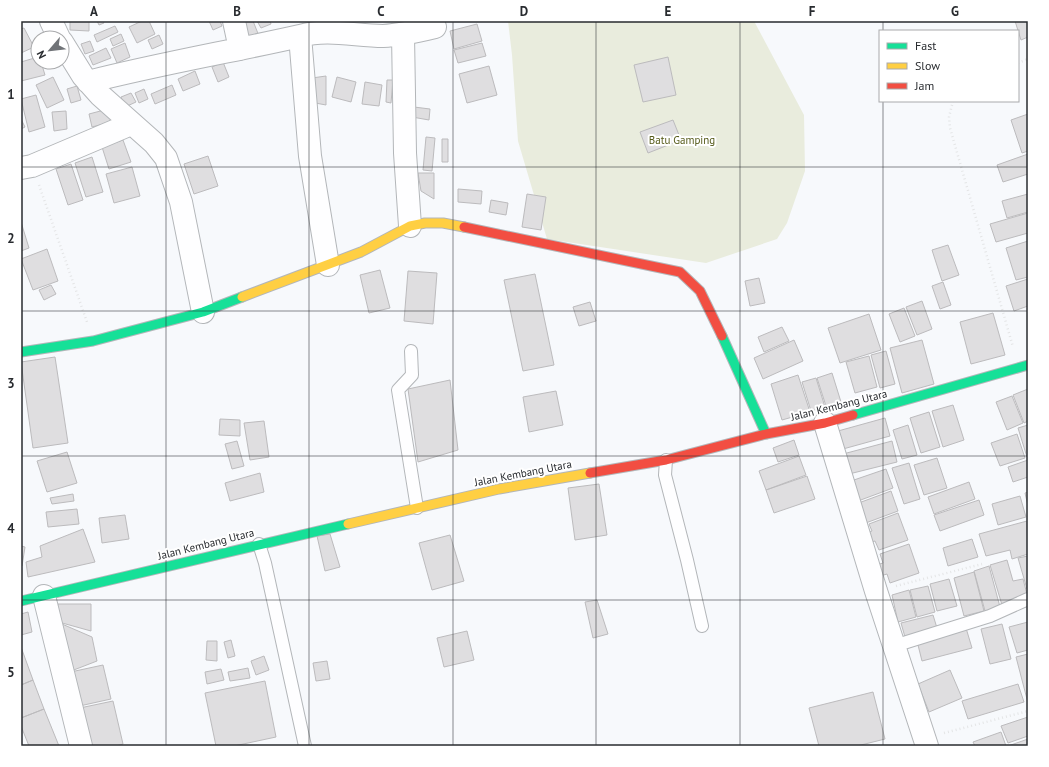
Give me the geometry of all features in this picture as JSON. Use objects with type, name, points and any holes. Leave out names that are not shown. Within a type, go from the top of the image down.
[{"type":"street","points":[[234,21],[240,49]]},
{"type":"street","points":[[88,82],[139,68],[240,49],[314,32],[384,36],[403,34],[435,27]]},
{"type":"street","points":[[403,34],[405,153],[410,226]]},
{"type":"street","points":[[300,36],[310,156],[328,265]]},
{"type":"street","points":[[70,54],[88,82],[131,124],[162,151],[173,176],[181,202],[203,312]]},
{"type":"street","points":[[27,167],[131,124]]},
{"type":"street","points":[[21,352],[93,341],[203,312],[361,252],[410,226],[425,223],[443,223],[680,272],[700,291],[709,306],[766,434]]},
{"type":"street","name":"Jalan Kembang Utara","points":[[21,601],[259,544],[499,489],[666,460],[766,434],[825,423],[1028,365]]},
{"type":"street","points":[[825,423],[876,591],[926,742]]},
{"type":"street","points":[[44,596],[80,746]]},
{"type":"lane","points":[[411,351],[412,375],[398,390],[417,508]]},
{"type":"lane","points":[[666,460],[665,476],[687,560],[702,626]]},
{"type":"lane","points":[[259,544],[265,563],[305,746]]},
{"type":"lane","points":[[894,646],[990,616],[1028,599]]},
{"type":"path","points":[[953,102],[949,116],[950,128],[1018,367]]},
{"type":"path","points":[[27,167],[69,267],[93,341]]},
{"type":"path","points":[[876,591],[982,564]]},
{"type":"path","points":[[926,742],[1028,711]]},
{"type":"green space","name":"Batu Gamping","points":[[508,21],[754,21],[804,115],[805,171],[787,223],[777,239],[706,263],[547,239],[518,141]]},
{"type":"building","points":[[70,21],[89,21],[89,31],[70,30]]},
{"type":"building","points":[[97,21],[103,21],[104,23],[99,25]]},
{"type":"building","points":[[142,21],[149,21],[155,34],[137,43],[129,27]]},
{"type":"building","points":[[209,21],[220,21],[222,26],[213,30]]},
{"type":"building","points":[[237,21],[253,21],[259,36],[246,41]]},
{"type":"building","points":[[257,21],[270,21],[271,24],[261,28]]},
{"type":"building","points":[[1015,21],[1028,21],[1028,37],[1021,40]]},
{"type":"building","points":[[477,24],[482,41],[454,49],[450,31]]},
{"type":"building","points":[[115,26],[118,32],[97,42],[94,35]]},
{"type":"building","points":[[24,28],[30,39],[30,49],[21,53],[21,29]]},
{"type":"building","points":[[121,34],[124,41],[113,46],[110,39]]},
{"type":"building","points":[[159,35],[163,44],[152,49],[148,40]]},
{"type":"building","points":[[90,41],[94,51],[85,54],[81,44]]},
{"type":"building","points":[[125,43],[130,57],[117,63],[111,49]]},
{"type":"building","points":[[482,43],[486,56],[458,63],[454,50]]},
{"type":"building","points":[[106,48],[111,58],[93,65],[89,56]]},
{"type":"building","points":[[668,57],[676,95],[643,102],[634,65]]},
{"type":"building","points":[[30,59],[30,70],[43,70],[45,75],[21,81],[21,62]]},
{"type":"building","points":[[223,62],[229,77],[218,82],[212,67]]},
{"type":"building","points":[[489,66],[497,95],[467,103],[459,74]]},
{"type":"building","points":[[195,71],[200,84],[183,91],[178,79]]},
{"type":"building","points":[[326,76],[326,105],[310,102],[312,78]]},
{"type":"building","points":[[53,77],[64,100],[47,108],[36,85]]},
{"type":"building","points":[[337,77],[356,82],[351,102],[332,97]]},
{"type":"building","points":[[387,80],[393,80],[391,103],[386,102]]},
{"type":"building","points":[[365,82],[382,85],[379,106],[362,104]]},
{"type":"building","points":[[172,85],[176,95],[155,104],[151,94]]},
{"type":"building","points":[[77,86],[81,100],[71,103],[67,89]]},
{"type":"building","points":[[144,89],[148,99],[139,103],[135,93]]},
{"type":"building","points":[[131,93],[136,102],[125,107],[121,97]]},
{"type":"building","points":[[36,95],[45,127],[29,132],[21,99]]},
{"type":"building","points":[[414,107],[430,109],[429,120],[412,117]]},
{"type":"building","points":[[108,109],[111,122],[92,127],[89,114]]},
{"type":"building","points":[[66,111],[67,129],[54,131],[52,112]]},
{"type":"building","points":[[1028,114],[1028,151],[1022,153],[1011,120]]},
{"type":"building","points":[[21,119],[25,127],[21,129]]},
{"type":"building","points":[[673,120],[681,140],[648,153],[640,132]]},
{"type":"building","points":[[426,137],[435,138],[432,171],[423,170]]},
{"type":"building","points":[[442,139],[448,139],[448,162],[442,162]]},
{"type":"building","points":[[123,140],[131,162],[109,169],[102,147]]},
{"type":"building","points":[[1028,154],[1028,174],[1003,182],[997,165]]},
{"type":"building","points":[[208,156],[218,186],[194,194],[184,164]]},
{"type":"building","points":[[92,157],[103,192],[86,197],[75,163]]},
{"type":"building","points":[[71,164],[83,200],[68,205],[56,169]]},
{"type":"building","points":[[132,167],[140,196],[114,203],[106,174]]},
{"type":"building","points":[[418,173],[434,173],[434,199],[421,191]]},
{"type":"building","points":[[458,189],[482,191],[481,204],[458,202]]},
{"type":"building","points":[[527,194],[546,197],[541,230],[522,227]]},
{"type":"building","points":[[1028,194],[1028,212],[1007,218],[1002,201]]},
{"type":"building","points":[[491,200],[508,203],[506,215],[489,212]]},
{"type":"building","points":[[1028,213],[1028,233],[996,242],[990,224]]},
{"type":"building","points":[[21,222],[29,248],[21,251]]},
{"type":"building","points":[[1028,241],[1028,277],[1016,280],[1006,248]]},
{"type":"building","points":[[948,245],[959,275],[942,281],[932,250]]},
{"type":"building","points":[[47,249],[58,281],[33,290],[21,259]]},
{"type":"building","points":[[380,270],[390,308],[369,313],[360,275]]},
{"type":"building","points":[[408,271],[437,273],[433,324],[404,321]]},
{"type":"building","points":[[535,274],[554,365],[523,371],[504,280]]},
{"type":"building","points":[[759,278],[765,303],[750,306],[745,281]]},
{"type":"building","points":[[1028,279],[1028,306],[1014,311],[1006,286]]},
{"type":"building","points":[[943,282],[951,305],[940,309],[932,286]]},
{"type":"building","points":[[51,285],[56,294],[44,300],[39,290]]},
{"type":"building","points":[[922,301],[932,329],[917,335],[906,307]]},
{"type":"building","points":[[590,302],[596,321],[579,326],[573,307]]},
{"type":"building","points":[[904,308],[915,336],[900,342],[889,314]]},
{"type":"building","points":[[993,313],[1005,355],[971,364],[960,322]]},
{"type":"building","points":[[869,314],[881,350],[840,363],[828,328]]},
{"type":"building","points":[[782,327],[789,341],[764,352],[758,337]]},
{"type":"building","points":[[794,340],[803,361],[763,379],[754,358]]},
{"type":"building","points":[[922,340],[934,384],[902,393],[890,348]]},
{"type":"building","points":[[886,351],[895,384],[880,388],[871,355]]},
{"type":"building","points":[[869,356],[877,387],[855,393],[846,362]]},
{"type":"building","points":[[55,357],[68,443],[33,448],[21,362]]},
{"type":"building","points":[[832,373],[841,402],[826,406],[817,378]]},
{"type":"building","points":[[798,375],[810,412],[782,420],[771,384]]},
{"type":"building","points":[[816,378],[825,407],[811,411],[802,382]]},
{"type":"building","points":[[450,380],[458,450],[418,462],[408,389]]},
{"type":"building","points":[[1028,389],[1028,421],[1024,423],[1013,395]]},
{"type":"building","points":[[556,391],[563,425],[529,432],[523,397]]},
{"type":"building","points":[[1012,396],[1023,423],[1007,430],[996,402]]},
{"type":"building","points":[[953,405],[964,440],[943,447],[932,411]]},
{"type":"building","points":[[929,412],[940,447],[921,453],[910,418]]},
{"type":"building","points":[[885,418],[890,436],[843,449],[838,431]]},
{"type":"building","points":[[220,419],[240,420],[240,436],[219,435]]},
{"type":"building","points":[[264,421],[269,457],[250,460],[244,423]]},
{"type":"building","points":[[908,425],[917,455],[902,459],[893,430]]},
{"type":"building","points":[[1028,425],[1028,457],[1027,457],[1018,428]]},
{"type":"building","points":[[1017,434],[1025,458],[1000,466],[991,443]]},
{"type":"building","points":[[794,440],[799,455],[778,462],[773,448]]},
{"type":"building","points":[[237,441],[244,466],[232,469],[225,444]]},
{"type":"building","points":[[892,441],[897,462],[849,474],[843,454]]},
{"type":"building","points":[[67,452],[77,483],[47,492],[37,461]]},
{"type":"building","points":[[799,456],[806,475],[766,490],[759,471]]},
{"type":"building","points":[[937,458],[947,488],[924,495],[914,465]]},
{"type":"building","points":[[1028,460],[1028,477],[1013,482],[1008,467]]},
{"type":"building","points":[[909,463],[920,499],[904,504],[892,468]]},
{"type":"building","points":[[886,469],[893,488],[858,501],[851,481]]},
{"type":"building","points":[[260,473],[264,492],[230,501],[225,483]]},
{"type":"building","points":[[807,476],[815,499],[774,513],[766,490]]},
{"type":"building","points":[[969,482],[975,499],[934,514],[928,497]]},
{"type":"building","points":[[599,484],[607,535],[575,540],[568,488]]},
{"type":"building","points":[[891,491],[898,511],[863,524],[856,504]]},
{"type":"building","points":[[1028,492],[1028,506],[1025,493]]},
{"type":"building","points":[[73,494],[74,501],[52,504],[50,498]]},
{"type":"building","points":[[1020,496],[1026,517],[998,525],[992,504]]},
{"type":"building","points":[[979,500],[984,515],[940,531],[934,515]]},
{"type":"building","points":[[77,509],[79,524],[48,527],[46,512]]},
{"type":"building","points":[[898,513],[908,540],[879,550],[875,541],[865,544],[862,535],[872,531],[869,524]]},
{"type":"building","points":[[125,515],[129,539],[102,543],[99,518]]},
{"type":"building","points":[[1027,521],[1028,554],[1012,559],[1010,550],[986,556],[979,534]]},
{"type":"building","points":[[83,529],[95,562],[28,577],[26,562],[42,557],[40,546]]},
{"type":"building","points":[[330,534],[340,567],[325,571],[317,536]]},
{"type":"building","points":[[450,535],[464,581],[432,590],[419,543]]},
{"type":"building","points":[[972,539],[978,557],[948,566],[943,548]]},
{"type":"building","points":[[909,544],[919,573],[890,583],[887,574],[877,577],[873,566],[883,563],[880,554]]},
{"type":"building","points":[[21,546],[25,547],[22,566],[21,566]]},
{"type":"building","points":[[1028,556],[1028,589],[1027,589],[1018,558]]},
{"type":"building","points":[[1007,560],[1013,581],[1023,579],[1028,598],[1002,605],[990,565]]},
{"type":"building","points":[[989,566],[1000,607],[985,611],[974,571]]},
{"type":"building","points":[[974,572],[984,611],[964,616],[954,578]]},
{"type":"building","points":[[949,579],[957,606],[937,611],[930,584]]},
{"type":"building","points":[[928,586],[935,612],[917,617],[910,590]]},
{"type":"building","points":[[909,590],[916,617],[898,622],[892,595]]},
{"type":"building","points":[[597,600],[608,634],[593,638],[585,602]]},
{"type":"building","points":[[58,604],[91,604],[91,631],[55,621]]},
{"type":"building","points":[[28,612],[32,632],[21,635],[21,614]]},
{"type":"building","points":[[933,615],[937,628],[905,637],[901,623]]},
{"type":"building","points":[[55,621],[92,637],[97,661],[66,673]]},
{"type":"building","points":[[1028,622],[1028,650],[1017,653],[1009,627]]},
{"type":"building","points":[[1002,624],[1011,659],[990,664],[981,629]]},
{"type":"building","points":[[966,628],[972,648],[922,661],[917,641]]},
{"type":"building","points":[[467,631],[474,660],[444,667],[437,638]]},
{"type":"building","points":[[231,640],[235,656],[228,658],[224,642]]},
{"type":"building","points":[[207,641],[217,641],[217,661],[206,660]]},
{"type":"building","points":[[21,647],[33,680],[21,685]]},
{"type":"building","points":[[1028,654],[1028,703],[1016,657]]},
{"type":"building","points":[[264,656],[269,670],[256,675],[251,661]]},
{"type":"building","points":[[327,661],[330,679],[316,681],[313,663]]},
{"type":"building","points":[[103,665],[111,699],[75,707],[66,673]]},
{"type":"building","points":[[248,668],[250,678],[230,681],[228,672]]},
{"type":"building","points":[[221,669],[224,680],[207,684],[205,672]]},
{"type":"building","points":[[950,670],[962,698],[929,712],[918,684]]},
{"type":"building","points":[[33,680],[44,709],[21,718],[21,685]]},
{"type":"building","points":[[265,681],[276,737],[234,746],[216,746],[205,693]]},
{"type":"building","points":[[1018,684],[1024,702],[968,719],[962,701]]},
{"type":"building","points":[[873,692],[885,739],[857,746],[819,746],[809,708]]},
{"type":"building","points":[[113,701],[123,744],[116,746],[84,746],[75,709]]},
{"type":"building","points":[[44,709],[59,746],[29,746],[21,726],[21,718]]},
{"type":"building","points":[[1028,717],[1028,736],[1008,743],[1001,726]]},
{"type":"building","points":[[1001,732],[1006,746],[975,746],[973,742]]},
{"type":"building","points":[[1028,739],[1028,746],[1008,746]]},
{"type":"traffic: fast","points":[[21,352],[93,341],[203,312],[242,297]]},
{"type":"traffic: fast","points":[[722,336],[766,434]]},
{"type":"traffic: fast","points":[[853,415],[1028,365]]},
{"type":"traffic: fast","points":[[21,601],[348,524]]},
{"type":"traffic: slow","points":[[242,297],[361,252],[410,226],[425,223],[443,223],[464,227]]},
{"type":"traffic: slow","points":[[348,524],[499,489],[590,473]]},
{"type":"traffic: jam","points":[[464,227],[680,272],[700,291],[722,336]]},
{"type":"traffic: jam","points":[[590,473],[666,460],[766,434],[825,423],[853,415]]}]
